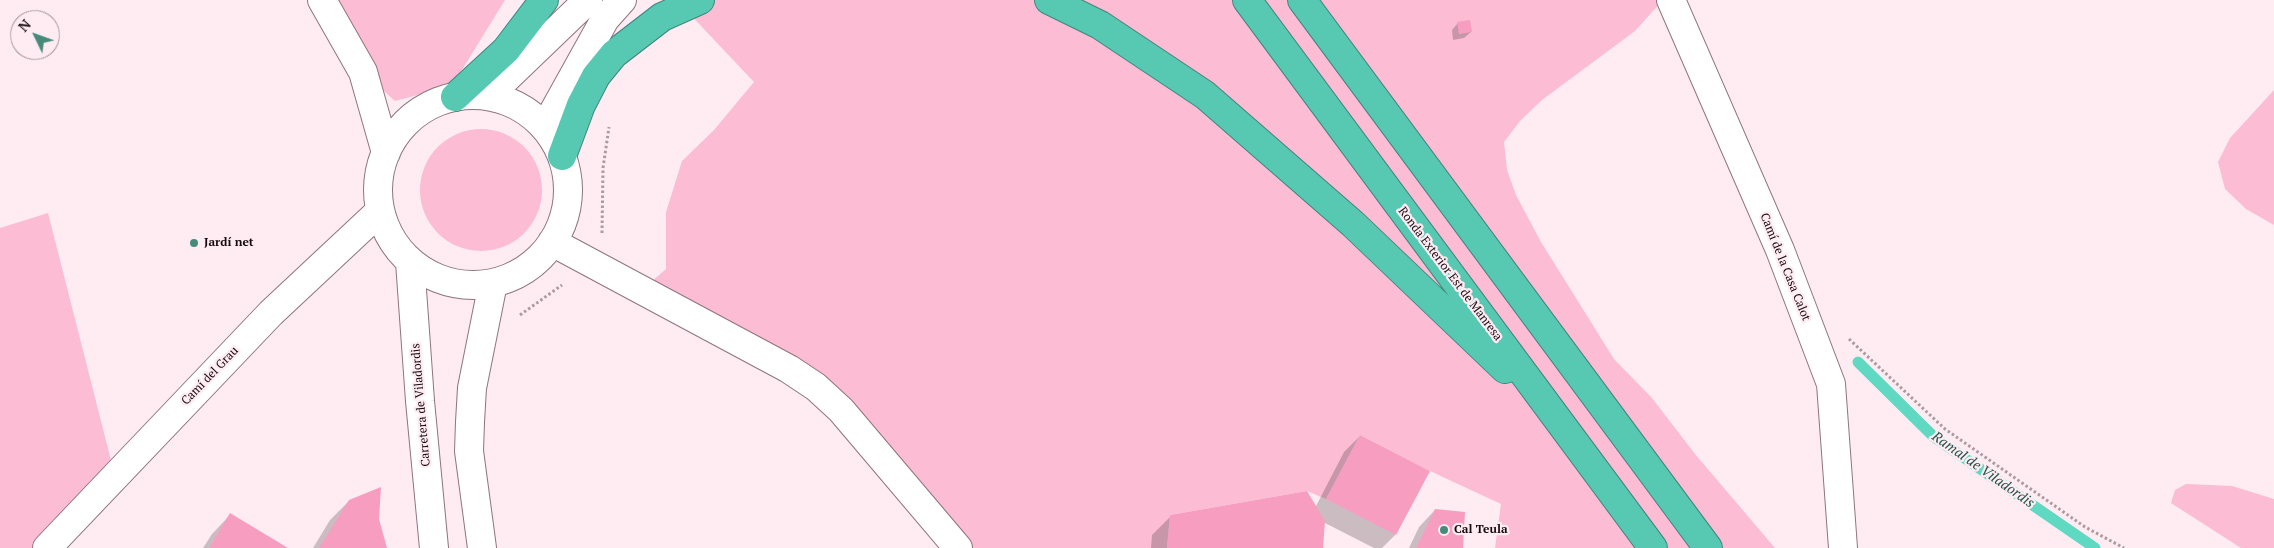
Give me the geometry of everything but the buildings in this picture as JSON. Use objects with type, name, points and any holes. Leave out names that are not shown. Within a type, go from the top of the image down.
[{"type":"highway","points":[[455,97],[506,50],[544,0]]},
{"type":"highway","points":[[562,156],[581,105],[596,76],[614,54],[662,17],[700,0]]},
{"type":"highway","points":[[1049,0],[1100,25],[1205,95],[1352,224],[1560,422]]},
{"type":"highway","name":"Ronda Exterior Est de Manresa","points":[[1247,0],[1653,548]]},
{"type":"highway","points":[[1302,0],[1708,548]]},
{"type":"street","points":[[322,0],[363,72],[386,153]]},
{"type":"street","points":[[488,96],[588,0]]},
{"type":"street","points":[[544,127],[605,19],[622,0]]},
{"type":"street","name":"Camí de la Casa Calot","points":[[1671,0],[1780,250],[1831,384],[1843,548]]},
{"type":"street","points":[[488,96],[519,106],[544,127],[562,156],[568,182],[568,200],[564,218],[552,242],[527,269],[511,278],[493,283],[471,286],[449,282],[428,274],[410,262],[391,239],[380,211],[378,188],[386,153],[397,133],[413,116],[433,104],[455,97],[488,96]]},
{"type":"street","name":"Camí del Grau","points":[[47,548],[271,313],[380,211]]},
{"type":"street","points":[[552,242],[789,369],[816,387],[841,410],[958,548]]},
{"type":"street","name":"Carretera de Viladordis","points":[[410,262],[420,401],[434,548]]},
{"type":"street","points":[[482,548],[470,441],[472,388],[493,283]]},
{"type":"path","points":[[517,317],[561,286],[585,260],[603,230],[603,168],[610,121]]},
{"type":"path","points":[[1806,317],[1852,341],[1946,429],[2085,527],[2124,548]]},
{"type":"shaded area","points":[[322,0],[505,0],[452,86],[395,101],[363,72]]},
{"type":"shaded area","points":[[700,0],[1663,0],[1635,31],[1542,100],[1520,121],[1504,142],[1507,170],[1516,195],[1541,242],[1614,359],[1652,398],[1695,454],[1775,548],[1495,548],[1501,504],[1430,471],[1360,435],[1326,499],[1307,491],[1170,515],[1167,548],[958,548],[841,410],[642,290],[666,269],[666,212],[682,161],[714,130],[754,82],[684,8]]},
{"type":"shaded area","points":[[2274,90],[2274,225],[2246,209],[2225,189],[2218,162],[2230,138]]},
{"type":"shaded area","points":[[481,129],[504,133],[524,147],[538,167],[542,190],[538,213],[524,233],[504,247],[481,251],[458,247],[438,233],[424,213],[420,190],[424,167],[438,147],[458,133]]},
{"type":"shaded area","points":[[48,213],[115,476],[44,548],[0,548],[0,228]]},
{"type":"shaded area","points":[[2186,484],[2232,486],[2274,499],[2274,548],[2241,548],[2171,503],[2175,490]]},
{"type":"waterway","name":"Ramal de Viladordis","points":[[1858,362],[1934,437],[2095,548]]},
{"type":"place","name":"Jardí net","points":[[194,243]]},
{"type":"place","name":"Cal Teula","points":[[1444,530]]}]
